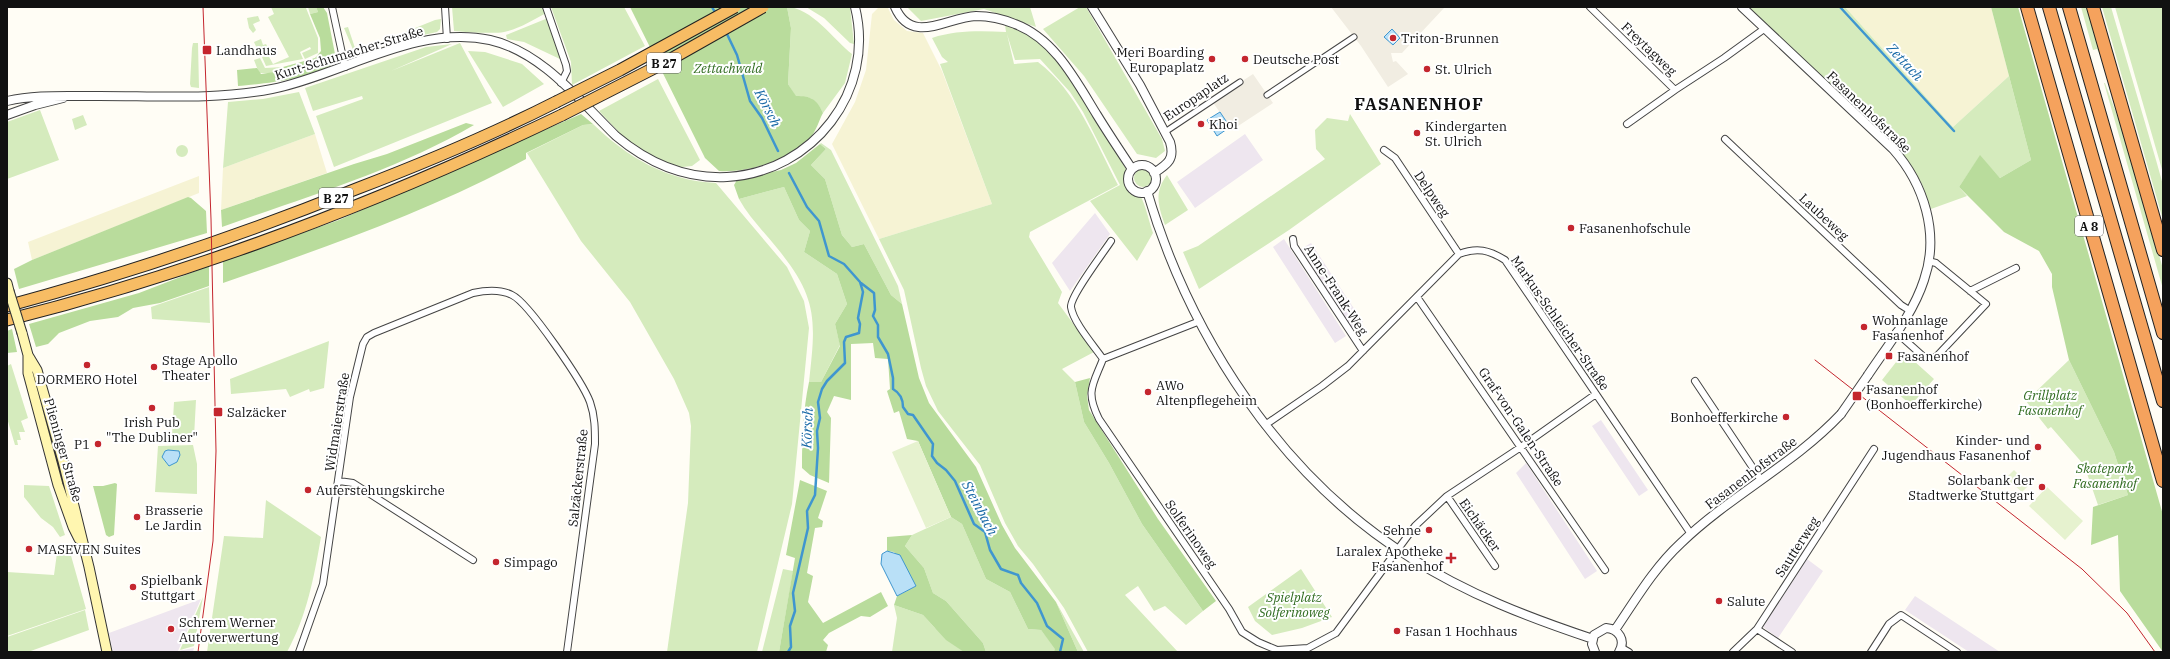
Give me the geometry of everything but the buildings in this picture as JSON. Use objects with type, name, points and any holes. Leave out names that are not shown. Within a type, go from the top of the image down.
[{"type":"highway","name":"B 27","points":[[7,306],[139,268],[244,232],[424,162],[556,102],[651,54],[735,7]]},
{"type":"highway","name":"B 27","points":[[7,320],[110,291],[290,231],[420,180],[562,115],[664,63],[763,7]]},
{"type":"highway","name":"A 8","points":[[2026,7],[2163,481]]},
{"type":"highway","name":"A 8","points":[[2049,7],[2163,401]]},
{"type":"highway","points":[[2069,7],[2163,333]]},
{"type":"highway","points":[[2093,7],[2163,250]]},
{"type":"main road","name":"Plieninger Straße","points":[[8,287],[28,355],[36,370],[69,502],[85,549],[107,652]]},
{"type":"street","points":[[332,7],[345,67]]},
{"type":"street","points":[[445,7],[447,39]]},
{"type":"street","points":[[546,7],[566,65],[567,71],[561,83]]},
{"type":"street","name":"Kurt-Schumacher-Straße","points":[[7,101],[44,95],[197,96],[263,90],[300,83],[403,46],[430,40],[487,40],[510,46],[539,63],[620,140],[652,162],[702,176],[728,177],[758,171],[790,158],[807,146],[823,131],[840,110],[850,91],[858,55],[860,33],[855,7]]},
{"type":"street","points":[[895,7],[903,20],[916,27],[934,26],[976,16],[995,18],[1015,24],[1034,34],[1052,49],[1071,73],[1132,169]]},
{"type":"street","name":"Europaplatz","points":[[1092,7],[1165,132],[1172,151],[1170,160],[1154,173]]},
{"type":"street","name":"Freytagweg","points":[[1590,7],[1675,90]]},
{"type":"street","name":"Fasanenhofstraße","points":[[1615,630],[1653,573],[1691,534],[1814,441],[1841,414],[1868,375],[1909,310],[1924,280],[1928,261],[1929,230],[1927,211],[1916,182],[1906,165],[1872,129],[1742,7]]},
{"type":"street","name":"Freytagweg","points":[[1627,124],[1764,29]]},
{"type":"street","points":[[1267,95],[1354,37]]},
{"type":"street","name":"Europaplatz","points":[[1165,132],[1240,82]]},
{"type":"street","name":"Kurt-Schumacher-Straße","points":[[7,115],[35,105],[74,96]]},
{"type":"street","name":"Laubeweg","points":[[1725,139],[1901,305],[1909,310]]},
{"type":"street","name":"Delpweg","points":[[1384,150],[1395,158],[1459,254]]},
{"type":"street","points":[[1137,165],[1144,165],[1150,168],[1154,173],[1154,184],[1147,191],[1135,191],[1130,186],[1128,174],[1137,165]]},
{"type":"street","points":[[1147,191],[1160,234],[1200,321],[1223,363],[1265,425],[1306,473],[1351,514],[1398,550],[1458,585],[1496,603],[1593,639]]},
{"type":"street","name":"Anne-Frank-Weg","points":[[1293,239],[1294,246],[1363,351]]},
{"type":"street","points":[[1111,241],[1077,291],[1071,305],[1074,316],[1103,359],[1200,321]]},
{"type":"street","name":"Markus-Schleicher-Straße","points":[[1459,254],[1471,249],[1482,250],[1494,253],[1505,260],[1691,534]]},
{"type":"street","points":[[1265,425],[1322,386],[1363,351],[1459,254]]},
{"type":"street","points":[[1896,332],[1925,358],[1936,357],[1986,304],[1936,263],[1928,261]]},
{"type":"street","points":[[1970,291],[2016,268]]},
{"type":"street","name":"Widmaierstraße","points":[[300,652],[323,584],[352,387],[360,352],[367,337],[474,293],[502,291]]},
{"type":"street","name":"Salzäckerstraße","points":[[502,291],[514,295],[529,310],[575,376],[590,402],[594,417],[595,444],[567,652]]},
{"type":"street","name":"Graf-von-Galen-Straße","points":[[1417,296],[1605,570]]},
{"type":"street","name":"Solferinoweg","points":[[1103,359],[1094,379],[1091,393],[1092,404],[1099,420],[1229,609],[1242,632],[1277,650],[1308,648],[1336,633],[1415,526],[1447,496],[1522,447],[1596,394]]},
{"type":"street","points":[[1695,381],[1761,480]]},
{"type":"street","name":"Sautterweg","points":[[1733,652],[1757,629],[1874,450]]},
{"type":"street","points":[[339,481],[353,483],[473,560]]},
{"type":"street","name":"Eichäcker","points":[[1447,496],[1495,566]]},
{"type":"street","points":[[1871,652],[1888,624],[1901,615],[1958,652]]},
{"type":"street","points":[[1595,652],[1593,639],[1601,629],[1615,630],[1622,638],[1623,651]]},
{"type":"street","points":[[1757,629],[1792,652]]},
{"type":"shaded area","points":[[879,7],[888,8],[894,20],[907,31],[923,33],[942,71],[992,204],[879,239],[832,144],[855,102],[866,70],[872,14]]},
{"type":"shaded area","points":[[1331,7],[1444,8],[1402,53],[1391,53],[1393,62],[1396,61],[1408,74],[1388,87],[1361,46]]},
{"type":"shaded area","points":[[1845,7],[1991,7],[2009,76],[1953,127]]},
{"type":"shaded area","points":[[1253,74],[1273,103],[1232,130],[1212,101]]},
{"type":"shaded area","points":[[315,134],[327,173],[221,210],[223,168]]},
{"type":"shaded area","points":[[1245,134],[1263,160],[1195,208],[1177,182]]},
{"type":"shaded area","points":[[199,176],[199,193],[32,260],[28,242]]},
{"type":"shaded area","points":[[1095,213],[1110,234],[1070,291],[1052,263]]},
{"type":"shaded area","points":[[1284,239],[1346,336],[1335,343],[1273,247]]},
{"type":"shaded area","points":[[1311,243],[1363,322],[1352,328],[1301,249]]},
{"type":"shaded area","points":[[1601,420],[1648,490],[1639,496],[1592,426]]},
{"type":"shaded area","points":[[1526,463],[1597,571],[1585,579],[1516,473]]},
{"type":"shaded area","points":[[1807,559],[1823,571],[1778,638],[1763,627]]},
{"type":"shaded area","points":[[1915,596],[2000,652],[1969,652],[1905,610]]},
{"type":"shaded area","points":[[201,599],[178,651],[194,648],[193,652],[113,652],[109,633]]},
{"type":"green space","points":[[271,7],[308,7],[306,8],[318,38],[318,53],[305,59],[302,53],[311,49],[310,47],[300,52],[303,59],[266,66],[262,57],[268,55],[273,64],[289,57],[268,17],[274,14]]},
{"type":"green space","points":[[308,7],[316,7],[318,12],[310,14]]},
{"type":"green space","points":[[316,7],[323,7],[327,13],[335,54],[333,63],[323,70],[300,77],[238,86],[237,70],[257,68],[261,74],[281,71],[283,67],[315,58],[321,51],[320,38],[310,14],[318,12]]},
{"type":"green space","points":[[452,7],[544,7],[546,13],[510,31],[499,33],[465,32],[454,31]]},
{"type":"green space","points":[[551,7],[624,7],[645,46],[572,85],[571,62]]},
{"type":"green space","name":"Zettachwald","points":[[630,7],[787,7],[791,28],[788,84],[796,96],[810,98],[816,101],[823,113],[810,138],[791,153],[768,164],[743,170],[719,171],[705,158]]},
{"type":"green space","points":[[787,7],[796,8],[805,12],[822,25],[852,54],[845,83],[823,113],[818,104],[812,99],[806,97],[796,97],[788,84],[791,28]]},
{"type":"green space","points":[[806,7],[850,7],[854,44],[850,43],[824,18]]},
{"type":"green space","points":[[907,7],[1030,7],[1036,27],[984,9],[921,21]]},
{"type":"green space","points":[[1080,7],[1086,7],[1162,139],[1165,151],[1156,158],[1137,154],[1084,76],[1043,29]]},
{"type":"green space","points":[[1747,7],[1845,7],[1953,127],[2009,76],[2031,160],[2000,178],[1980,156],[1959,187],[1967,196],[1931,209],[1922,184],[1899,150]]},
{"type":"green space","points":[[1991,7],[2018,7],[2163,515],[2163,652],[2120,591],[2118,535],[2091,545],[2093,507],[2128,495],[2114,452],[2069,360],[2052,287],[2052,274],[2039,251],[2004,232],[1959,187],[1980,155],[2000,178],[2031,160]]},
{"type":"green space","points":[[2081,7],[2088,7],[2102,59],[2097,49],[2093,50]]},
{"type":"green space","points":[[2102,7],[2111,7],[2156,160],[2163,185],[2163,220]]},
{"type":"green space","points":[[2115,7],[2163,7],[2163,173]]},
{"type":"green space","points":[[258,16],[260,21],[253,24],[256,30],[253,33],[249,28],[247,18]]},
{"type":"green space","points":[[548,18],[562,60],[524,42],[507,39],[506,35]]},
{"type":"green space","points":[[441,19],[440,29],[437,32],[383,44],[360,53],[354,52],[344,28],[348,27],[355,48],[363,49],[435,20]]},
{"type":"green space","points":[[1005,25],[1030,36],[1058,62],[1071,79],[1126,169],[1125,181],[1127,185],[1142,199],[1153,233],[1137,261],[1090,201],[1120,185],[1083,112],[1070,92],[1040,59],[1015,60],[1007,34],[1014,64],[1038,62],[1052,74],[1064,88],[1075,103],[1093,135],[1118,185],[1030,232],[1029,237],[1062,292],[1058,303],[1094,352],[1062,369],[1075,382],[1084,422],[1109,463],[1142,524],[1203,611],[1186,625],[1165,606],[1154,611],[1138,586],[1125,595],[1178,652],[1088,652],[1064,608],[1033,564],[1018,546],[1005,523],[980,465],[938,411],[926,386],[904,290],[879,239],[992,204],[940,64],[948,62],[942,57],[932,38],[959,32],[1006,32]]},
{"type":"green space","points":[[261,39],[263,45],[266,44],[268,48],[259,53],[254,42]]},
{"type":"green space","points":[[193,43],[198,43],[199,88],[191,87],[190,84],[192,48]]},
{"type":"green space","points":[[460,43],[492,103],[334,167],[316,116],[363,99],[362,96],[313,111],[305,88],[426,47],[452,44],[391,71]]},
{"type":"green space","points":[[468,51],[485,52],[522,64],[544,84],[503,107]]},
{"type":"green space","points":[[260,58],[265,68],[283,67],[281,71],[273,73],[259,73],[254,60]]},
{"type":"green space","points":[[658,79],[700,160],[692,166],[673,168],[631,145],[599,111]]},
{"type":"green space","points":[[2104,83],[2118,118],[2120,118],[2163,269],[2163,289]]},
{"type":"green space","points":[[299,92],[315,134],[223,168],[228,102],[263,99]]},
{"type":"green space","points":[[40,110],[59,160],[7,179],[7,122]]},
{"type":"green space","points":[[581,114],[593,124],[583,125],[526,153],[526,159],[490,178],[415,212],[339,242],[223,283],[223,261],[339,220]]},
{"type":"green space","points":[[1350,114],[1381,164],[1289,230],[1199,289],[1183,252],[1198,246],[1325,159],[1316,149],[1315,130],[1327,118],[1348,121]]},
{"type":"green space","points":[[83,115],[87,125],[75,130],[72,119]]},
{"type":"green space","points":[[466,123],[474,125],[414,156],[351,182],[222,227],[221,210],[387,154]]},
{"type":"green space","points":[[593,124],[620,147],[649,165],[681,178],[716,183],[787,267],[804,301],[809,328],[792,504],[757,652],[667,652],[688,503],[691,426],[689,413],[674,379],[630,302],[581,241],[527,153],[583,125]]},
{"type":"green space","points":[[821,143],[831,150],[898,286],[902,304],[891,295],[864,244],[852,247],[842,235],[825,179],[811,165],[826,149],[820,144]]},
{"type":"green space","points":[[820,144],[826,149],[811,165],[825,179],[842,235],[852,247],[864,244],[891,295],[902,304],[919,378],[929,403],[976,467],[1002,525],[1015,548],[1056,602],[1078,652],[1054,652],[1055,649],[1041,630],[1028,629],[1010,592],[986,579],[962,524],[951,517],[918,441],[907,439],[899,411],[894,413],[887,391],[890,389],[888,359],[875,358],[873,343],[851,344],[851,400],[834,396],[827,412],[831,418],[829,483],[810,475],[802,468],[803,425],[809,382],[821,382],[840,346],[835,324],[847,304],[837,274],[804,252],[810,231],[799,220],[784,187],[739,199],[734,185],[737,180],[781,170],[796,163]]},
{"type":"green space","points":[[182,145],[186,147],[188,151],[186,155],[182,157],[178,155],[176,151],[178,147]]},
{"type":"green space","points":[[1143,169],[1149,172],[1152,178],[1149,184],[1143,187],[1137,184],[1134,178],[1137,172]]},
{"type":"green space","points":[[1167,175],[1188,210],[1165,225],[1158,199],[1160,187]]},
{"type":"green space","points":[[784,187],[799,220],[810,231],[804,252],[837,274],[847,304],[835,324],[840,345],[821,382],[809,382],[813,326],[807,296],[800,281],[790,266],[739,199]]},
{"type":"green space","points":[[188,197],[206,211],[207,233],[19,289],[14,269],[32,260]]},
{"type":"green space","points":[[209,266],[209,286],[160,303],[133,308],[118,317],[90,321],[59,333],[48,344],[36,347],[29,324],[139,293]]},
{"type":"green space","points":[[209,287],[210,323],[152,319],[151,307]]},
{"type":"green space","points":[[12,329],[17,352],[7,353],[7,331]]},
{"type":"green space","points":[[329,341],[324,388],[310,392],[309,389],[290,397],[286,389],[231,394],[230,379]]},
{"type":"green space","points":[[1904,352],[1934,379],[1911,405],[1882,380]]},
{"type":"green space","points":[[2069,360],[2114,452],[2128,495],[2098,505],[2084,465],[2051,427],[2048,429],[2026,401]]},
{"type":"green space","points":[[11,364],[28,418],[21,421],[25,432],[19,432],[21,440],[17,440],[18,445],[15,445],[7,418],[7,366]]},
{"type":"green space","points":[[1090,378],[1087,396],[1089,410],[1158,519],[1216,601],[1203,611],[1142,524],[1109,463],[1084,422],[1075,382]]},
{"type":"green space","points":[[196,400],[194,437],[172,436],[174,402]]},
{"type":"green space","points":[[918,441],[951,517],[926,528],[892,452]]},
{"type":"green space","points":[[193,445],[197,464],[197,494],[155,492],[158,446]]},
{"type":"green space","points":[[2014,470],[2029,485],[2022,492],[2006,478]]},
{"type":"green space","points":[[800,480],[827,491],[818,518],[823,521],[822,527],[815,528],[807,573],[813,576],[808,602],[823,623],[881,592],[888,606],[870,617],[861,616],[829,633],[823,640],[828,645],[826,652],[779,652],[795,558],[786,555]]},
{"type":"green space","points":[[115,483],[117,484],[114,535],[109,537],[106,535],[93,486],[103,486]]},
{"type":"green space","points":[[24,485],[49,486],[65,535],[60,537],[53,527],[41,518],[24,497]]},
{"type":"green space","points":[[2047,487],[2083,521],[2065,540],[2029,506]]},
{"type":"green space","points":[[266,500],[321,537],[309,596],[300,624],[287,652],[207,652],[224,536],[263,538]]},
{"type":"green space","points":[[951,517],[962,524],[986,579],[1010,592],[1028,629],[1041,630],[1056,649],[1054,652],[986,652],[983,643],[946,601],[933,593],[924,568],[905,546],[912,535]]},
{"type":"green space","points":[[912,535],[905,546],[924,568],[933,593],[946,601],[983,643],[986,652],[964,652],[946,640],[923,615],[894,605],[897,596],[916,586],[894,552],[887,551],[887,537]]},
{"type":"green space","points":[[70,552],[86,609],[7,636],[7,572],[54,575],[57,553]]},
{"type":"green space","points":[[783,569],[793,571],[779,652],[762,652]]},
{"type":"green space","name":"Spielplatz Solferinoweg","points":[[1301,569],[1332,617],[1302,628],[1272,635],[1255,621],[1248,607]]},
{"type":"green space","points":[[203,597],[194,646],[180,650]]},
{"type":"green space","points":[[1056,602],[1084,652],[1078,652]]},
{"type":"green space","points":[[894,605],[923,615],[935,628],[981,652],[892,652],[897,618]]},
{"type":"green space","points":[[85,610],[89,630],[28,652],[7,652],[7,637]]},
{"type":"water","points":[[1392,29],[1400,38],[1393,45],[1384,37]]},
{"type":"water","points":[[1220,112],[1230,127],[1217,136],[1207,120]]},
{"type":"water","points":[[165,451],[179,451],[180,455],[177,462],[169,466],[162,457]]},
{"type":"water","points":[[887,551],[900,555],[916,586],[897,596],[881,564],[882,554]]},
{"type":"waterway","name":"Körsch","points":[[712,7],[716,14]]},
{"type":"waterway","name":"Zettach","points":[[1840,7],[1954,131]]},
{"type":"waterway","name":"Körsch","points":[[726,32],[737,55],[750,101],[762,118],[778,151]]},
{"type":"waterway","name":"Körsch","points":[[788,652],[791,647],[790,626],[795,611],[793,593],[808,528],[807,511],[815,495],[818,448],[817,431],[820,418],[818,402],[822,389],[827,381],[845,363],[844,342],[846,337],[859,333],[860,324],[858,318],[863,292],[860,282],[844,264],[829,256],[819,221],[807,207],[789,173]]},
{"type":"waterway","name":"Steinbach","points":[[861,283],[874,293],[875,310],[873,316],[878,325],[878,337],[888,354],[893,378],[893,389],[901,396],[903,407],[908,414],[913,415],[933,444],[932,456],[955,481],[974,524],[985,532],[990,550],[1001,569],[1018,575],[1021,583],[1037,603],[1047,626],[1063,639],[1060,652]]},
{"type":"tram line","points":[[198,652],[213,541],[216,451],[211,219],[203,7]]},
{"type":"tram line","points":[[1815,360],[2082,569],[2127,613],[2155,652]]},
{"type":"place","name":"Triton-Brunnen","points":[[1393,38]]},
{"type":"place","name":"Landhaus","points":[[207,50]]},
{"type":"place","name":"Meri Boarding Europaplatz","points":[[1212,59]]},
{"type":"place","name":"Deutsche Post","points":[[1245,59]]},
{"type":"place","name":"St. Ulrich","points":[[1427,69]]},
{"type":"place","name":"Khoi","points":[[1201,124]]},
{"type":"place","name":"Kindergarten St. Ulrich","points":[[1417,133]]},
{"type":"place","name":"Fasanenhofschule","points":[[1571,228]]},
{"type":"place","name":"Wohnanlage Fasanenhof","points":[[1864,327]]},
{"type":"place","name":"Fasanenhof","points":[[1889,356]]},
{"type":"place","name":"DORMERO Hotel","points":[[87,365]]},
{"type":"place","name":"Stage Apollo Theater","points":[[154,367]]},
{"type":"place","name":"AWo Altenpflegeheim","points":[[1148,392]]},
{"type":"place","name":"Fasanenhof (Bonhoefferkirche)","points":[[1857,396]]},
{"type":"place","name":"Irish Pub \"The Dubliner\"","points":[[152,408]]},
{"type":"place","name":"Salzäcker","points":[[218,412]]},
{"type":"place","name":"Bonhoefferkirche","points":[[1786,417]]},
{"type":"place","name":"P1","points":[[98,444]]},
{"type":"place","name":"Kinder- und Jugendhaus Fasanenhof","points":[[2038,447]]},
{"type":"place","name":"Solarbank der Stadtwerke Stuttgart","points":[[2042,487]]},
{"type":"place","name":"Auferstehungskirche","points":[[308,490]]},
{"type":"place","name":"Brasserie Le Jardin","points":[[137,517]]},
{"type":"place","name":"Sehne","points":[[1429,530]]},
{"type":"place","name":"MASEVEN Suites","points":[[29,549]]},
{"type":"place","name":"Laralex Apotheke Fasanenhof","points":[[1451,558]]},
{"type":"place","name":"Simpago","points":[[496,562]]},
{"type":"place","name":"Spielbank Stuttgart","points":[[133,587]]},
{"type":"place","name":"Salute","points":[[1719,601]]},
{"type":"place","name":"Schrem Werner Autoverwertung","points":[[171,629]]},
{"type":"place","name":"Fasan 1 Hochhaus","points":[[1397,631]]},
{"type":"district","name":"FASANENHOF","points":[[1419,104]]},
{"type":"park label","name":"Grillplatz Fasanenhof","points":[[2050,402]]},
{"type":"park label","name":"Skatepark Fasanenhof","points":[[2105,476]]}]
